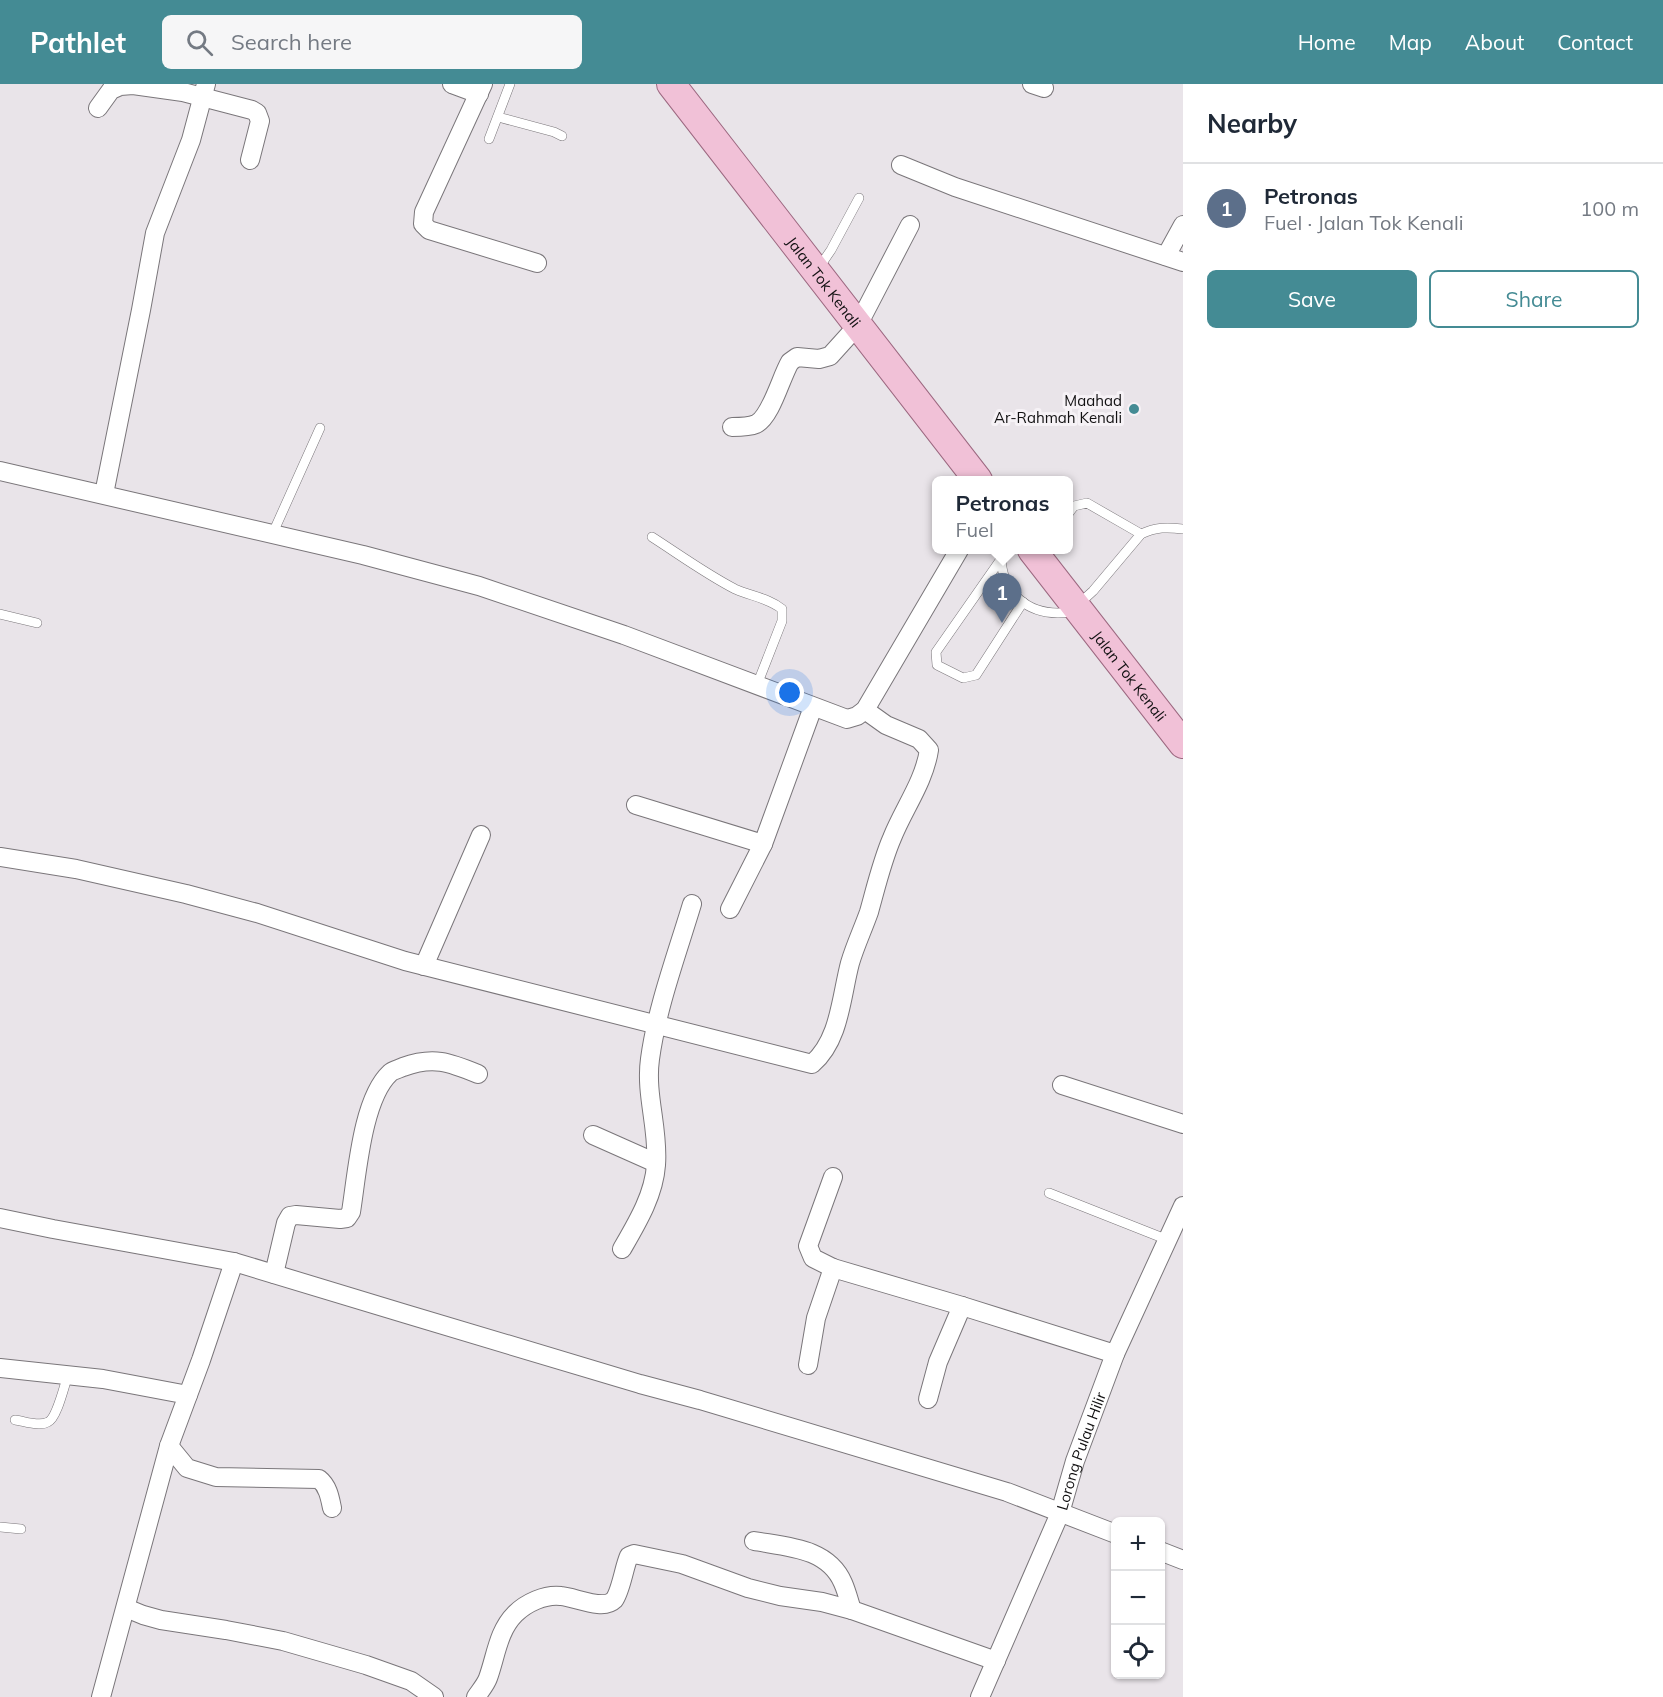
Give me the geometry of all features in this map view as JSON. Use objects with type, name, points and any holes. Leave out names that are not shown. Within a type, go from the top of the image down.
[{"type":"main road","name":"Jalan Tok Kenali","points":[[680,91],[816,272],[975,476]]},
{"type":"main road","name":"Jalan Tok Kenali","points":[[1037,554],[1183,744]]},
{"type":"street","points":[[452,84],[481,89],[424,212],[423,224],[429,230],[537,263]]},
{"type":"street","points":[[98,108],[111,90],[120,86],[204,90],[252,110],[259,116],[260,121],[250,160]]},
{"type":"street","points":[[104,494],[155,233],[191,140],[204,90]]},
{"type":"street","points":[[901,165],[955,187],[1175,259],[1183,225]]},
{"type":"street","points":[[732,428],[753,426],[761,421],[769,411],[790,362],[797,357],[819,359],[830,356],[858,325],[910,225]]},
{"type":"street","points":[[0,471],[363,555],[479,586],[624,635],[847,719],[865,710],[956,554]]},
{"type":"street","points":[[730,909],[763,844],[813,706]]},
{"type":"street","points":[[0,857],[76,870],[186,894],[257,913],[424,966],[812,1064],[822,1055],[837,1020],[850,962],[868,915],[891,839],[927,766],[929,750],[919,739],[886,725],[865,710]]},
{"type":"street","points":[[636,805],[763,844]]},
{"type":"street","points":[[424,966],[481,836]]},
{"type":"street","points":[[622,1249],[646,1204],[653,1184],[656,1163],[648,1075],[657,1024],[692,904]]},
{"type":"street","points":[[274,1274],[286,1223],[290,1216],[340,1219],[347,1218],[351,1212],[365,1126],[377,1090],[391,1071],[430,1060],[456,1065],[478,1074]]},
{"type":"street","points":[[1062,1085],[1183,1124]]},
{"type":"street","points":[[593,1135],[656,1163]]},
{"type":"street","points":[[833,1177],[808,1246],[813,1258],[834,1268],[1115,1354]]},
{"type":"street","name":"Lorong Pulau Hilir","points":[[980,1697],[1060,1513],[1075,1461],[1115,1354],[1181,1216]]},
{"type":"street","points":[[0,1218],[234,1262],[997,1489],[1111,1532]]},
{"type":"street","points":[[101,1697],[169,1446],[234,1262]]},
{"type":"street","points":[[808,1365],[816,1318],[834,1268]]},
{"type":"street","points":[[928,1400],[938,1362],[962,1306]]},
{"type":"street","points":[[0,1368],[124,1383],[188,1395]]},
{"type":"street","points":[[169,1446],[187,1468],[216,1477],[319,1479],[329,1493],[332,1508]]},
{"type":"street","points":[[754,1541],[801,1549],[821,1556],[834,1568],[843,1582],[852,1610]]},
{"type":"street","points":[[1165,1553],[1183,1560]]},
{"type":"street","points":[[476,1697],[488,1680],[502,1632],[514,1614],[542,1598],[559,1596],[600,1605],[612,1602],[629,1556],[634,1554],[682,1564],[748,1588],[852,1610],[996,1661]]},
{"type":"street","points":[[126,1608],[161,1620],[283,1641],[366,1665],[411,1681],[434,1697]]},
{"type":"lane","points":[[489,139],[510,84]]},
{"type":"lane","points":[[498,117],[562,136]]},
{"type":"lane","points":[[816,272],[831,250],[859,198]]},
{"type":"lane","points":[[272,535],[320,428]]},
{"type":"lane","points":[[1073,507],[1088,503],[1141,534]]},
{"type":"lane","points":[[1001,554],[1002,569],[1009,587],[1023,602],[1050,613],[1070,612],[1093,591],[1141,534],[1153,528],[1183,529]]},
{"type":"lane","points":[[652,537],[711,576],[782,609],[782,621],[757,686]]},
{"type":"lane","points":[[1001,554],[936,652],[937,665],[963,678],[976,675],[1023,602]]},
{"type":"lane","points":[[0,614],[37,623]]},
{"type":"lane","points":[[1049,1193],[1168,1240]]},
{"type":"lane","points":[[15,1420],[40,1424],[48,1422],[54,1416],[68,1375]]},
{"type":"lane","points":[[0,1527],[21,1529]]},
{"type":"place","name":"Maahad Ar-Rahmah Kenali","points":[[1134,409]]},
{"type":"place","name":"Petronas","points":[[1002,623]]}]
